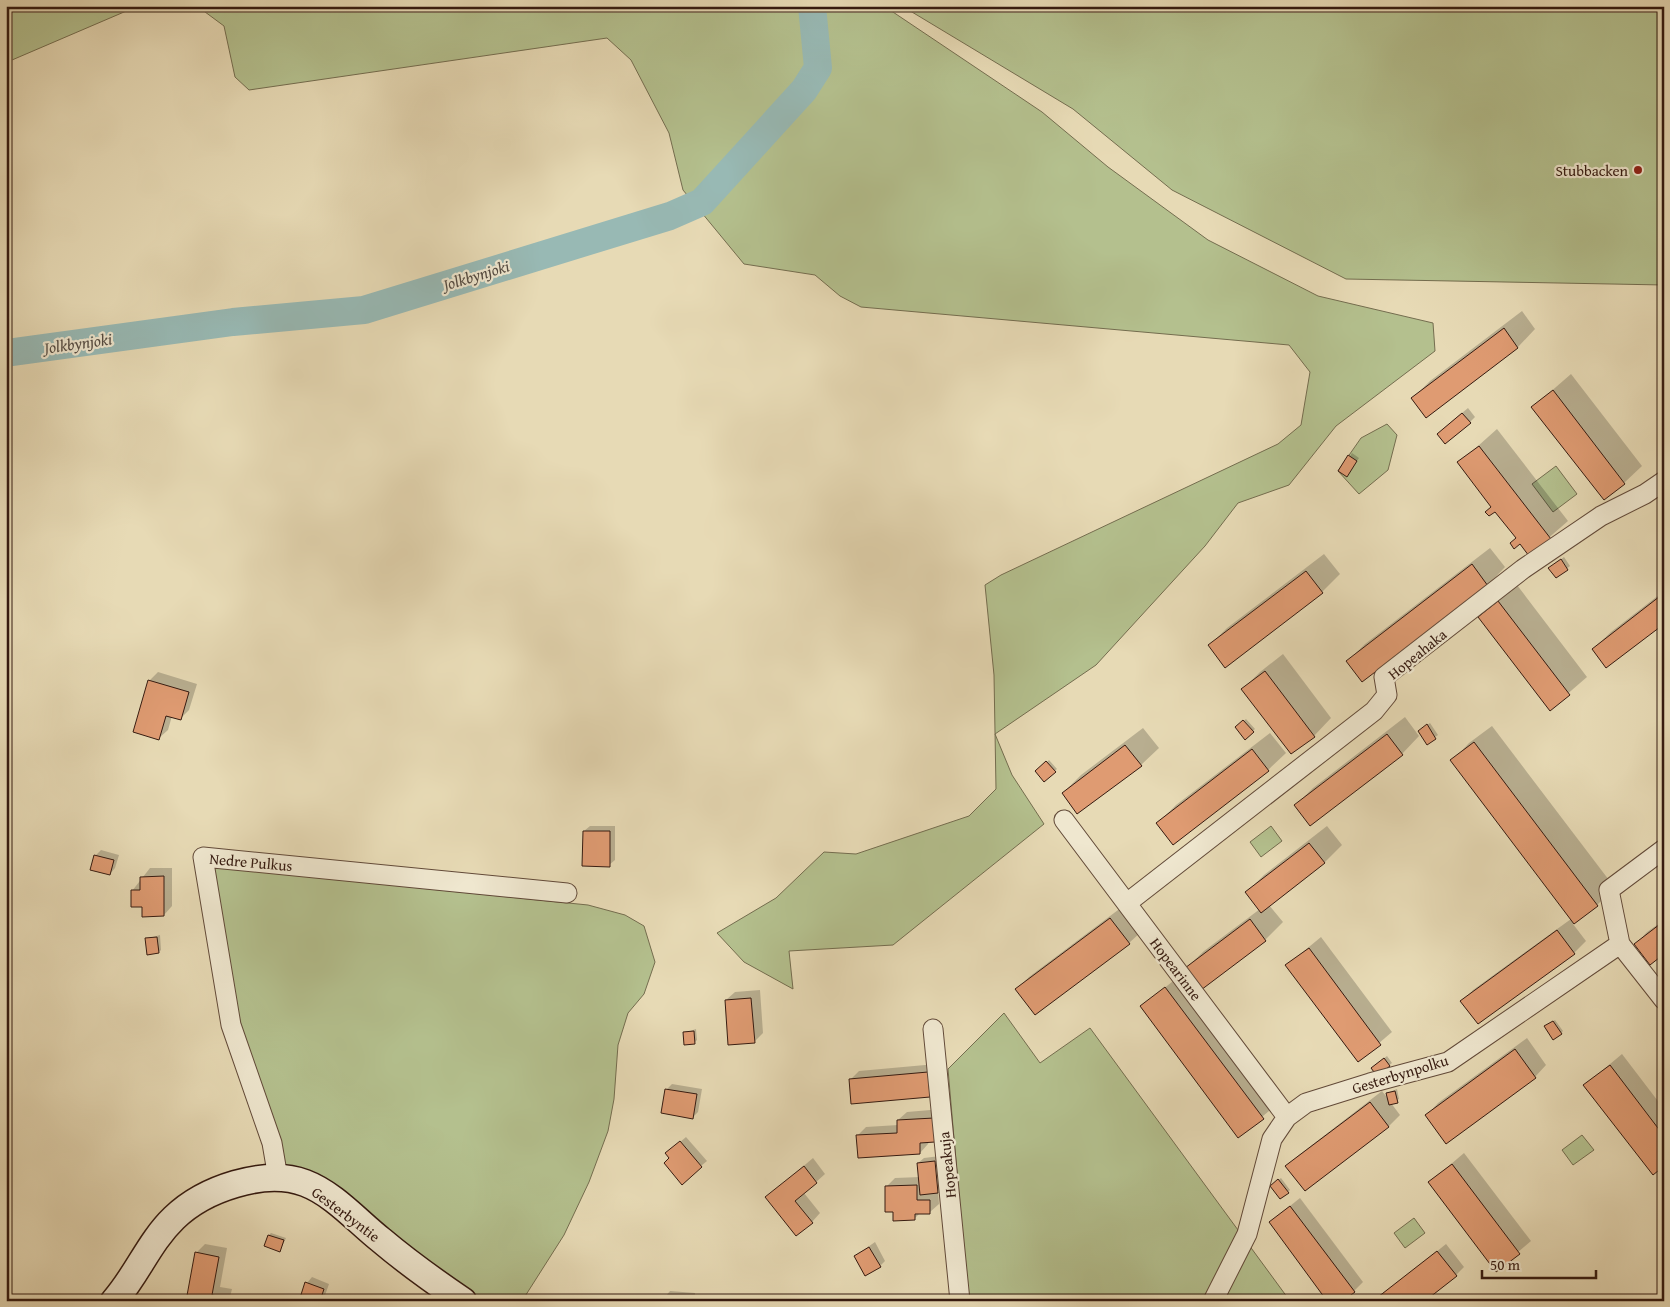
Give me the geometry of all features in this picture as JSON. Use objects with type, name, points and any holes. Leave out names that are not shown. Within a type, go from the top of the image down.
[{"type":"street","name":"Hopeahaka","points":[[1126,903],[1374,711],[1387,695],[1384,677],[1523,569],[1601,516],[1646,494],[1664,481]]},
{"type":"street","name":"Hopearinne","points":[[1064,820],[1287,1117]]},
{"type":"street","points":[[1664,849],[1609,890],[1620,944],[1664,1000]]},
{"type":"street","name":"Nedre Pulkus","points":[[278,1178],[272,1143],[231,1025],[203,857],[567,893]]},
{"type":"street","name":"Gesterbynpolku","points":[[1213,1301],[1247,1234],[1272,1139],[1287,1117],[1306,1103],[1448,1062],[1620,944]]},
{"type":"street","name":"Hopeakuja","points":[[933,1029],[960,1301]]},
{"type":"street","name":"Gesterbyntie","points":[[114,1301],[161,1231],[186,1208],[207,1196],[229,1188],[252,1181],[278,1178],[305,1183],[321,1191],[382,1241],[464,1301]]},
{"type":"green space","points":[[6,6],[138,6],[12,60],[6,60]]},
{"type":"green space","points":[[197,6],[884,6],[1042,112],[1108,167],[1208,240],[1318,296],[1433,323],[1435,351],[1336,426],[1289,485],[1238,503],[1205,546],[1096,665],[995,734],[994,675],[985,585],[1001,575],[1278,444],[1301,425],[1310,372],[1289,345],[861,307],[840,296],[815,275],[744,264],[683,190],[669,133],[631,60],[607,38],[249,90],[235,77],[224,26]]},
{"type":"green space","points":[[902,6],[1664,6],[1664,285],[1346,279],[1172,190],[1073,109]]},
{"type":"green space","points":[[1387,424],[1397,435],[1388,470],[1359,494],[1338,471],[1361,438]]},
{"type":"green space","points":[[1556,466],[1577,494],[1553,512],[1532,484]]},
{"type":"green space","points":[[995,734],[1012,775],[1044,824],[893,945],[789,951],[793,989],[744,962],[717,933],[776,898],[824,852],[856,854],[969,816],[996,789]]},
{"type":"green space","points":[[1271,826],[1282,841],[1261,857],[1250,842]]},
{"type":"green space","points":[[212,867],[588,905],[625,915],[644,926],[655,962],[644,994],[628,1013],[618,1045],[614,1099],[608,1131],[589,1182],[564,1235],[522,1301],[482,1301],[286,1167],[243,1036],[223,938]]},
{"type":"green space","points":[[1004,1013],[1040,1063],[1090,1028],[1290,1301],[968,1301],[948,1069]]},
{"type":"green space","points":[[1582,1135],[1594,1150],[1573,1165],[1562,1150]]},
{"type":"green space","points":[[1414,1218],[1425,1233],[1405,1248],[1394,1233]]},
{"type":"building","points":[[1504,328],[1518,348],[1426,418],[1411,398]]},
{"type":"building","points":[[1553,390],[1625,484],[1604,500],[1531,407]]},
{"type":"building","points":[[1462,413],[1471,423],[1445,444],[1437,434]]},
{"type":"building","points":[[1479,446],[1551,539],[1529,556],[1520,544],[1514,549],[1510,543],[1516,538],[1495,512],[1489,516],[1485,512],[1491,507],[1457,462]]},
{"type":"building","points":[[1348,455],[1357,461],[1347,477],[1338,471]]},
{"type":"building","points":[[1561,559],[1568,570],[1556,578],[1548,568]]},
{"type":"building","points":[[1472,564],[1488,586],[1362,682],[1346,661]]},
{"type":"building","points":[[1306,571],[1323,593],[1225,668],[1208,645]]},
{"type":"building","points":[[1664,593],[1664,624],[1606,668],[1592,649]]},
{"type":"building","points":[[1498,601],[1570,695],[1550,711],[1478,617]]},
{"type":"building","points":[[1265,671],[1315,737],[1291,754],[1241,689]]},
{"type":"building","points":[[148,680],[189,692],[181,720],[166,716],[159,740],[133,732]]},
{"type":"building","points":[[1243,720],[1254,732],[1245,740],[1235,727]]},
{"type":"building","points":[[1427,724],[1436,739],[1427,745],[1418,731]]},
{"type":"building","points":[[1387,734],[1403,755],[1310,826],[1294,805]]},
{"type":"building","points":[[1474,742],[1598,906],[1574,924],[1450,760]]},
{"type":"building","points":[[1125,745],[1142,766],[1077,814],[1062,793]]},
{"type":"building","points":[[1252,749],[1269,771],[1173,845],[1156,823]]},
{"type":"building","points":[[1046,761],[1056,772],[1044,782],[1035,771]]},
{"type":"building","points":[[583,831],[610,831],[610,867],[582,866]]},
{"type":"building","points":[[1309,843],[1325,863],[1261,913],[1245,892]]},
{"type":"building","points":[[94,855],[114,860],[110,875],[90,870]]},
{"type":"building","points":[[164,876],[164,916],[142,917],[142,907],[131,907],[131,890],[140,890],[140,877]]},
{"type":"building","points":[[1110,918],[1130,944],[1035,1015],[1015,989]]},
{"type":"building","points":[[1250,919],[1266,941],[1201,990],[1185,968]]},
{"type":"building","points":[[1664,921],[1664,954],[1650,965],[1634,944]]},
{"type":"building","points":[[1557,930],[1575,954],[1478,1024],[1460,1001]]},
{"type":"building","points":[[157,937],[159,953],[147,955],[145,938]]},
{"type":"building","points":[[1309,948],[1381,1045],[1358,1062],[1285,965]]},
{"type":"building","points":[[1165,987],[1264,1119],[1238,1138],[1140,1006]]},
{"type":"building","points":[[751,998],[755,1043],[728,1045],[725,1000]]},
{"type":"building","points":[[1553,1021],[1562,1034],[1553,1040],[1544,1026]]},
{"type":"building","points":[[694,1031],[695,1044],[684,1045],[683,1032]]},
{"type":"building","points":[[1515,1049],[1536,1078],[1446,1144],[1425,1115]]},
{"type":"building","points":[[1384,1058],[1390,1066],[1377,1076],[1371,1068]]},
{"type":"building","points":[[1610,1065],[1664,1136],[1664,1166],[1653,1175],[1583,1085]]},
{"type":"building","points":[[928,1072],[930,1097],[851,1104],[849,1079]]},
{"type":"building","points":[[665,1089],[697,1094],[693,1119],[661,1113]]},
{"type":"building","points":[[1395,1091],[1398,1103],[1389,1105],[1386,1093]]},
{"type":"building","points":[[1370,1102],[1389,1127],[1305,1191],[1285,1166]]},
{"type":"building","points":[[934,1118],[935,1142],[920,1143],[920,1154],[858,1158],[856,1135],[897,1133],[897,1120]]},
{"type":"building","points":[[680,1141],[702,1167],[682,1185],[664,1163],[669,1158],[665,1153]]},
{"type":"building","points":[[935,1161],[938,1193],[920,1195],[917,1163]]},
{"type":"building","points":[[1452,1164],[1520,1254],[1496,1272],[1428,1182]]},
{"type":"building","points":[[804,1166],[817,1183],[795,1201],[813,1223],[796,1236],[765,1197]]},
{"type":"building","points":[[1278,1179],[1289,1193],[1280,1199],[1270,1186]]},
{"type":"building","points":[[917,1185],[917,1200],[930,1200],[930,1214],[915,1214],[915,1220],[893,1221],[893,1212],[885,1212],[885,1186]]},
{"type":"building","points":[[1290,1206],[1355,1292],[1343,1301],[1327,1301],[1269,1222]]},
{"type":"building","points":[[268,1235],[284,1240],[280,1252],[264,1246]]},
{"type":"building","points":[[869,1247],[881,1267],[865,1276],[854,1256]]},
{"type":"building","points":[[1437,1251],[1457,1276],[1425,1301],[1380,1301],[1378,1297]]},
{"type":"building","points":[[195,1252],[219,1257],[212,1295],[224,1297],[223,1301],[186,1301]]},
{"type":"building","points":[[305,1282],[324,1289],[320,1301],[299,1301]]},
{"type":"building","points":[[663,1296],[690,1298],[690,1301],[663,1301]]},
{"type":"waterway","name":"Jolkbynjoki","points":[[6,353],[233,322],[364,310],[670,216],[702,202],[804,90],[818,68],[812,6]]},
{"type":"place","name":"Stubbacken","points":[[1638,170]]}]
